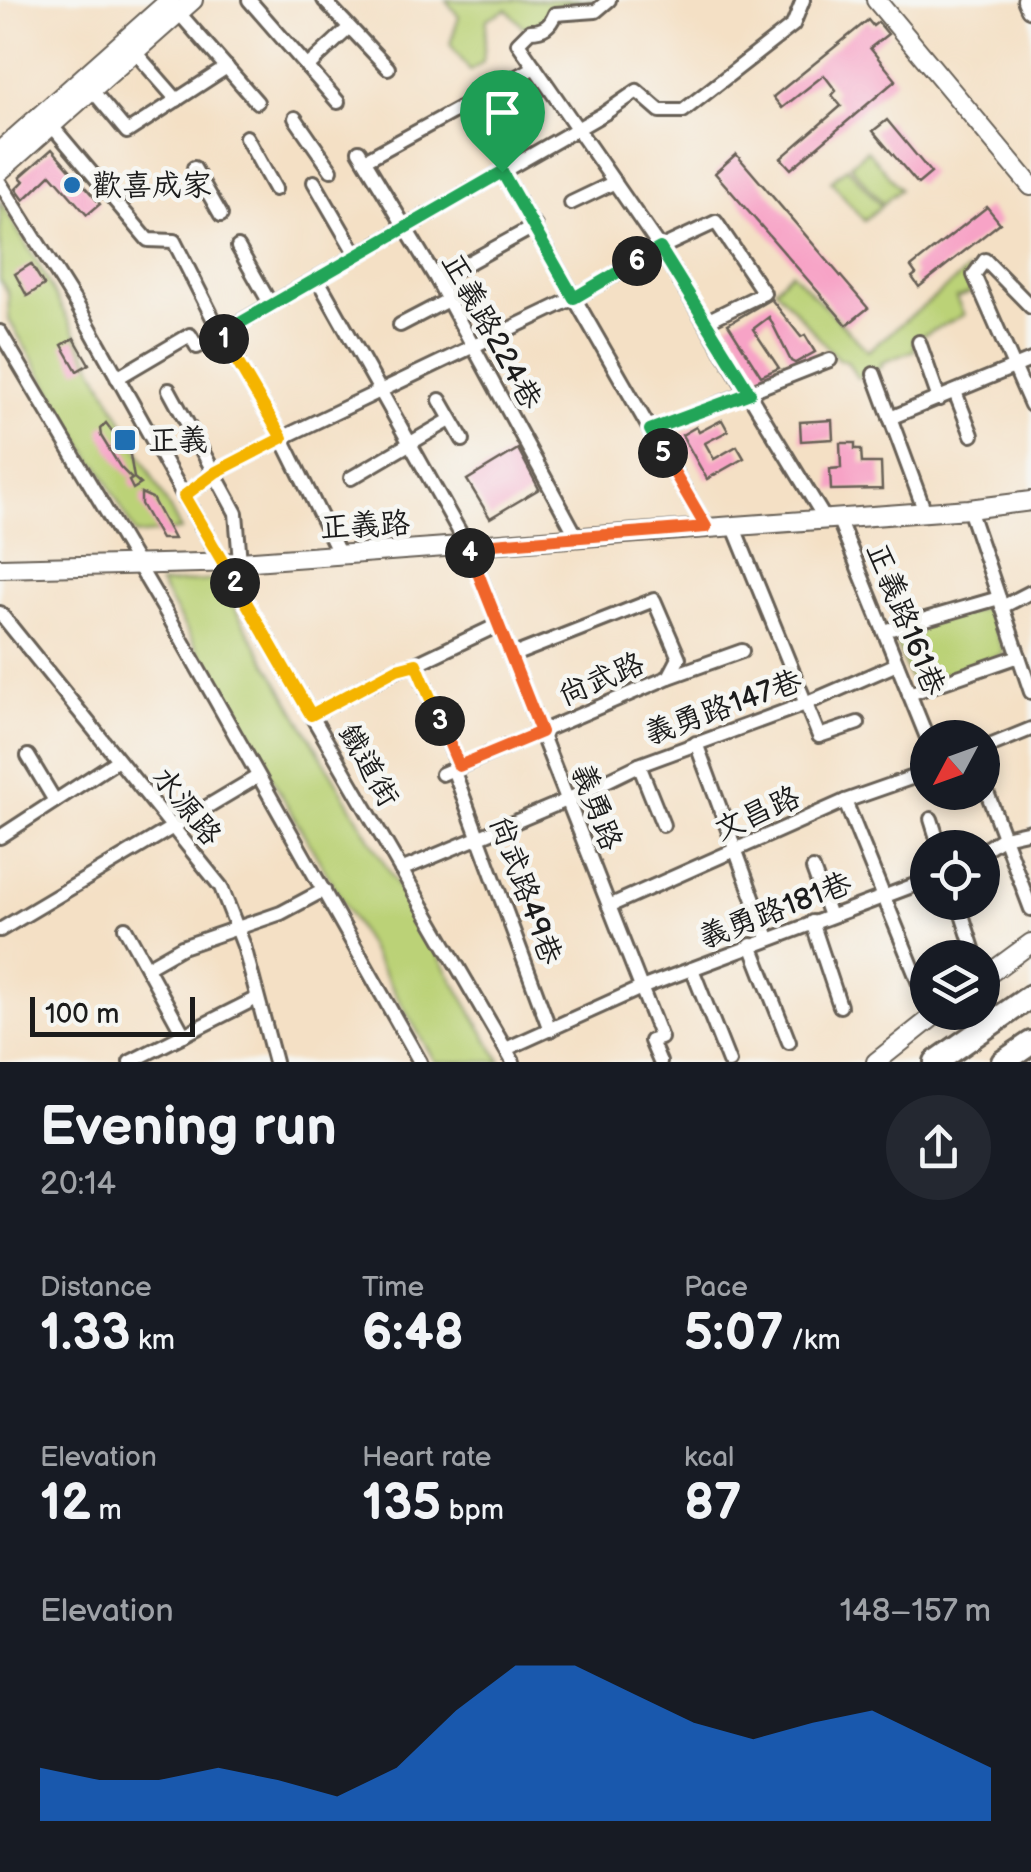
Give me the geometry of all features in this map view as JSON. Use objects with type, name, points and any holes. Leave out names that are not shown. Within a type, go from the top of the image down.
[{"type":"highway","points":[[936,1062],[1031,996]]},
{"type":"highway","points":[[959,1062],[1031,1014]]},
{"type":"highway","points":[[1003,1062],[1031,1043]]},
{"type":"main road","points":[[1028,0],[1031,7]]},
{"type":"street","points":[[249,0],[338,102]]},
{"type":"street","points":[[324,0],[388,68]]},
{"type":"street","points":[[536,67],[518,44],[530,32],[550,25],[555,14],[596,11],[609,0]]},
{"type":"street","points":[[118,378],[190,335],[197,348],[637,91],[660,111],[683,111],[793,24],[802,0]]},
{"type":"street","points":[[876,0],[1031,186]]},
{"type":"street","points":[[0,171],[135,52],[183,3]]},
{"type":"street","points":[[183,3],[227,67],[257,102]]},
{"type":"street","points":[[0,152],[183,3]]},
{"type":"street","points":[[0,171],[183,3]]},
{"type":"street","points":[[307,67],[350,28]]},
{"type":"street","points":[[135,52],[177,100]]},
{"type":"street","points":[[92,90],[127,132],[227,67]]},
{"type":"street","name":"正義路161巷","points":[[536,67],[660,248],[832,518],[920,720]]},
{"type":"street","name":"正義路224巷","points":[[536,67],[362,156],[436,280],[577,538]]},
{"type":"street","points":[[295,118],[331,170]]},
{"type":"street","points":[[52,126],[148,240],[174,242],[221,334],[282,438],[339,553]]},
{"type":"street","points":[[246,137],[274,189]]},
{"type":"street","points":[[194,168],[221,215]]},
{"type":"street","points":[[502,172],[706,527]]},
{"type":"street","points":[[314,182],[357,256]]},
{"type":"street","points":[[571,203],[616,182]]},
{"type":"street","name":"鐵道街","points":[[0,183],[71,294],[184,496],[231,561],[311,715],[510,1056]]},
{"type":"street","points":[[184,496],[216,472],[282,438],[574,298],[660,248],[716,222],[764,292],[706,322]]},
{"type":"street","points":[[436,280],[535,226]]},
{"type":"street","points":[[238,247],[271,305]]},
{"type":"street","points":[[1031,307],[985,260],[974,275],[1031,405]]},
{"type":"street","name":"義勇路","points":[[318,278],[468,546],[661,1038],[651,1041],[660,1062]]},
{"type":"street","points":[[400,326],[446,301]]},
{"type":"street","points":[[0,332],[420,1062]]},
{"type":"street","points":[[919,342],[939,398]]},
{"type":"street","points":[[650,430],[830,360]]},
{"type":"street","points":[[890,418],[1031,360]]},
{"type":"street","points":[[874,374],[924,512]]},
{"type":"street","points":[[169,390],[236,512],[231,561]]},
{"type":"street","points":[[955,392],[972,435]]},
{"type":"street","points":[[440,400],[463,440]]},
{"type":"street","points":[[351,478],[450,420]]},
{"type":"street","name":"正義路","points":[[0,568],[231,561],[468,546],[970,509],[1031,501]]},
{"type":"street","points":[[970,509],[1031,692]]},
{"type":"street","points":[[733,525],[819,736],[858,723]]},
{"type":"street","points":[[884,631],[1031,592]]},
{"type":"street","points":[[511,656],[654,600],[679,658],[669,677]]},
{"type":"street","name":"水源路","points":[[0,612],[221,887],[276,1062]]},
{"type":"street","points":[[311,715],[397,669],[416,664],[498,625]]},
{"type":"street","name":"尚武路","points":[[452,770],[669,677],[742,651]]},
{"type":"street","points":[[909,694],[1019,656]]},
{"type":"street","name":"尚武路49巷","points":[[416,664],[550,1030]]},
{"type":"street","name":"義勇路147巷","points":[[401,870],[639,765],[805,704],[897,664]]},
{"type":"street","points":[[1000,742],[1030,731]]},
{"type":"street","points":[[696,743],[768,938]]},
{"type":"street","points":[[28,756],[55,801]]},
{"type":"street","points":[[2,830],[118,760]]},
{"type":"street","points":[[639,765],[662,825]]},
{"type":"street","points":[[0,930],[258,776]]},
{"type":"street","name":"文昌路","points":[[609,906],[846,802],[910,779]]},
{"type":"street","points":[[846,802],[910,963]]},
{"type":"street","points":[[994,810],[1031,909]]},
{"type":"street","points":[[930,819],[934,830]]},
{"type":"street","points":[[1000,839],[1031,831]]},
{"type":"street","points":[[813,869],[830,916]]},
{"type":"street","name":"義勇路181巷","points":[[510,1056],[550,1030],[642,988],[910,886]]},
{"type":"street","points":[[147,967],[182,947],[280,913],[324,890]]},
{"type":"street","points":[[812,922],[840,1006]]},
{"type":"street","points":[[125,928],[184,1035]]},
{"type":"street","points":[[1000,966],[1031,943]]},
{"type":"street","points":[[752,945],[789,1042]]},
{"type":"street","points":[[692,969],[729,1062]]},
{"type":"street","points":[[130,1062],[256,998]]},
{"type":"street","points":[[876,1062],[916,1030]]},
{"type":"green space","points":[[446,0],[594,0],[562,5],[534,27],[523,27],[507,9],[487,19],[483,62],[470,71],[450,44],[459,17]]},
{"type":"green space","points":[[867,150],[900,189],[883,204],[850,165]]},
{"type":"green space","points":[[847,167],[881,206],[864,221],[831,181]]},
{"type":"green space","points":[[0,201],[37,262],[181,530],[136,535],[9,320],[8,292],[0,280]]},
{"type":"green space","points":[[968,270],[976,291],[956,298],[964,315],[913,340],[915,350],[881,363],[882,367],[857,378],[847,361],[838,359],[775,288],[791,272],[868,351]]},
{"type":"green space","points":[[218,580],[501,1062],[435,1062],[160,584]]},
{"type":"green space","points":[[987,607],[1004,654],[913,687],[892,633]]},
{"type":"building","points":[[868,20],[873,26],[878,22],[888,34],[870,48],[896,80],[791,169],[781,158],[841,106],[824,75],[782,108],[773,97]]},
{"type":"building","points":[[887,120],[931,173],[918,184],[873,131]]},
{"type":"building","name":"歡喜成家","points":[[52,149],[100,204],[87,215],[51,174],[24,200],[16,189],[24,181],[20,177]]},
{"type":"building","points":[[736,154],[868,308],[847,325],[715,173]]},
{"type":"building","points":[[987,207],[1000,223],[919,287],[911,267]]},
{"type":"building","points":[[31,264],[44,285],[27,296],[15,274]]},
{"type":"building","points":[[771,299],[801,337],[805,335],[815,352],[795,363],[791,361],[769,317],[753,329],[779,368],[761,376],[728,324]]},
{"type":"building","points":[[74,338],[89,364],[77,371],[62,345]]},
{"type":"building","points":[[722,420],[728,431],[705,443],[714,459],[737,446],[744,458],[707,479],[682,435],[696,427],[699,432]]},
{"type":"building","points":[[832,420],[833,439],[801,441],[800,422]]},
{"type":"building","points":[[106,423],[130,455],[134,478],[141,484],[133,489],[129,481],[132,479],[101,436],[100,429]]},
{"type":"building","points":[[840,443],[855,443],[855,449],[861,449],[862,463],[881,463],[882,489],[831,490],[830,469],[841,468]]},
{"type":"building","points":[[518,449],[539,489],[490,518],[467,480]]},
{"type":"building","points":[[141,493],[152,498],[174,539],[161,539],[141,504]]},
{"type":"place","name":"歡喜成家","points":[[72,185]]},
{"type":"place","name":"正義","points":[[125,440]]},
{"type":"route","points":[[502,172],[574,298],[660,248],[750,393],[650,430],[706,527],[468,546],[541,732],[459,766],[416,664],[397,669],[311,715],[184,496],[216,472],[282,438],[221,334],[502,172]]}]
